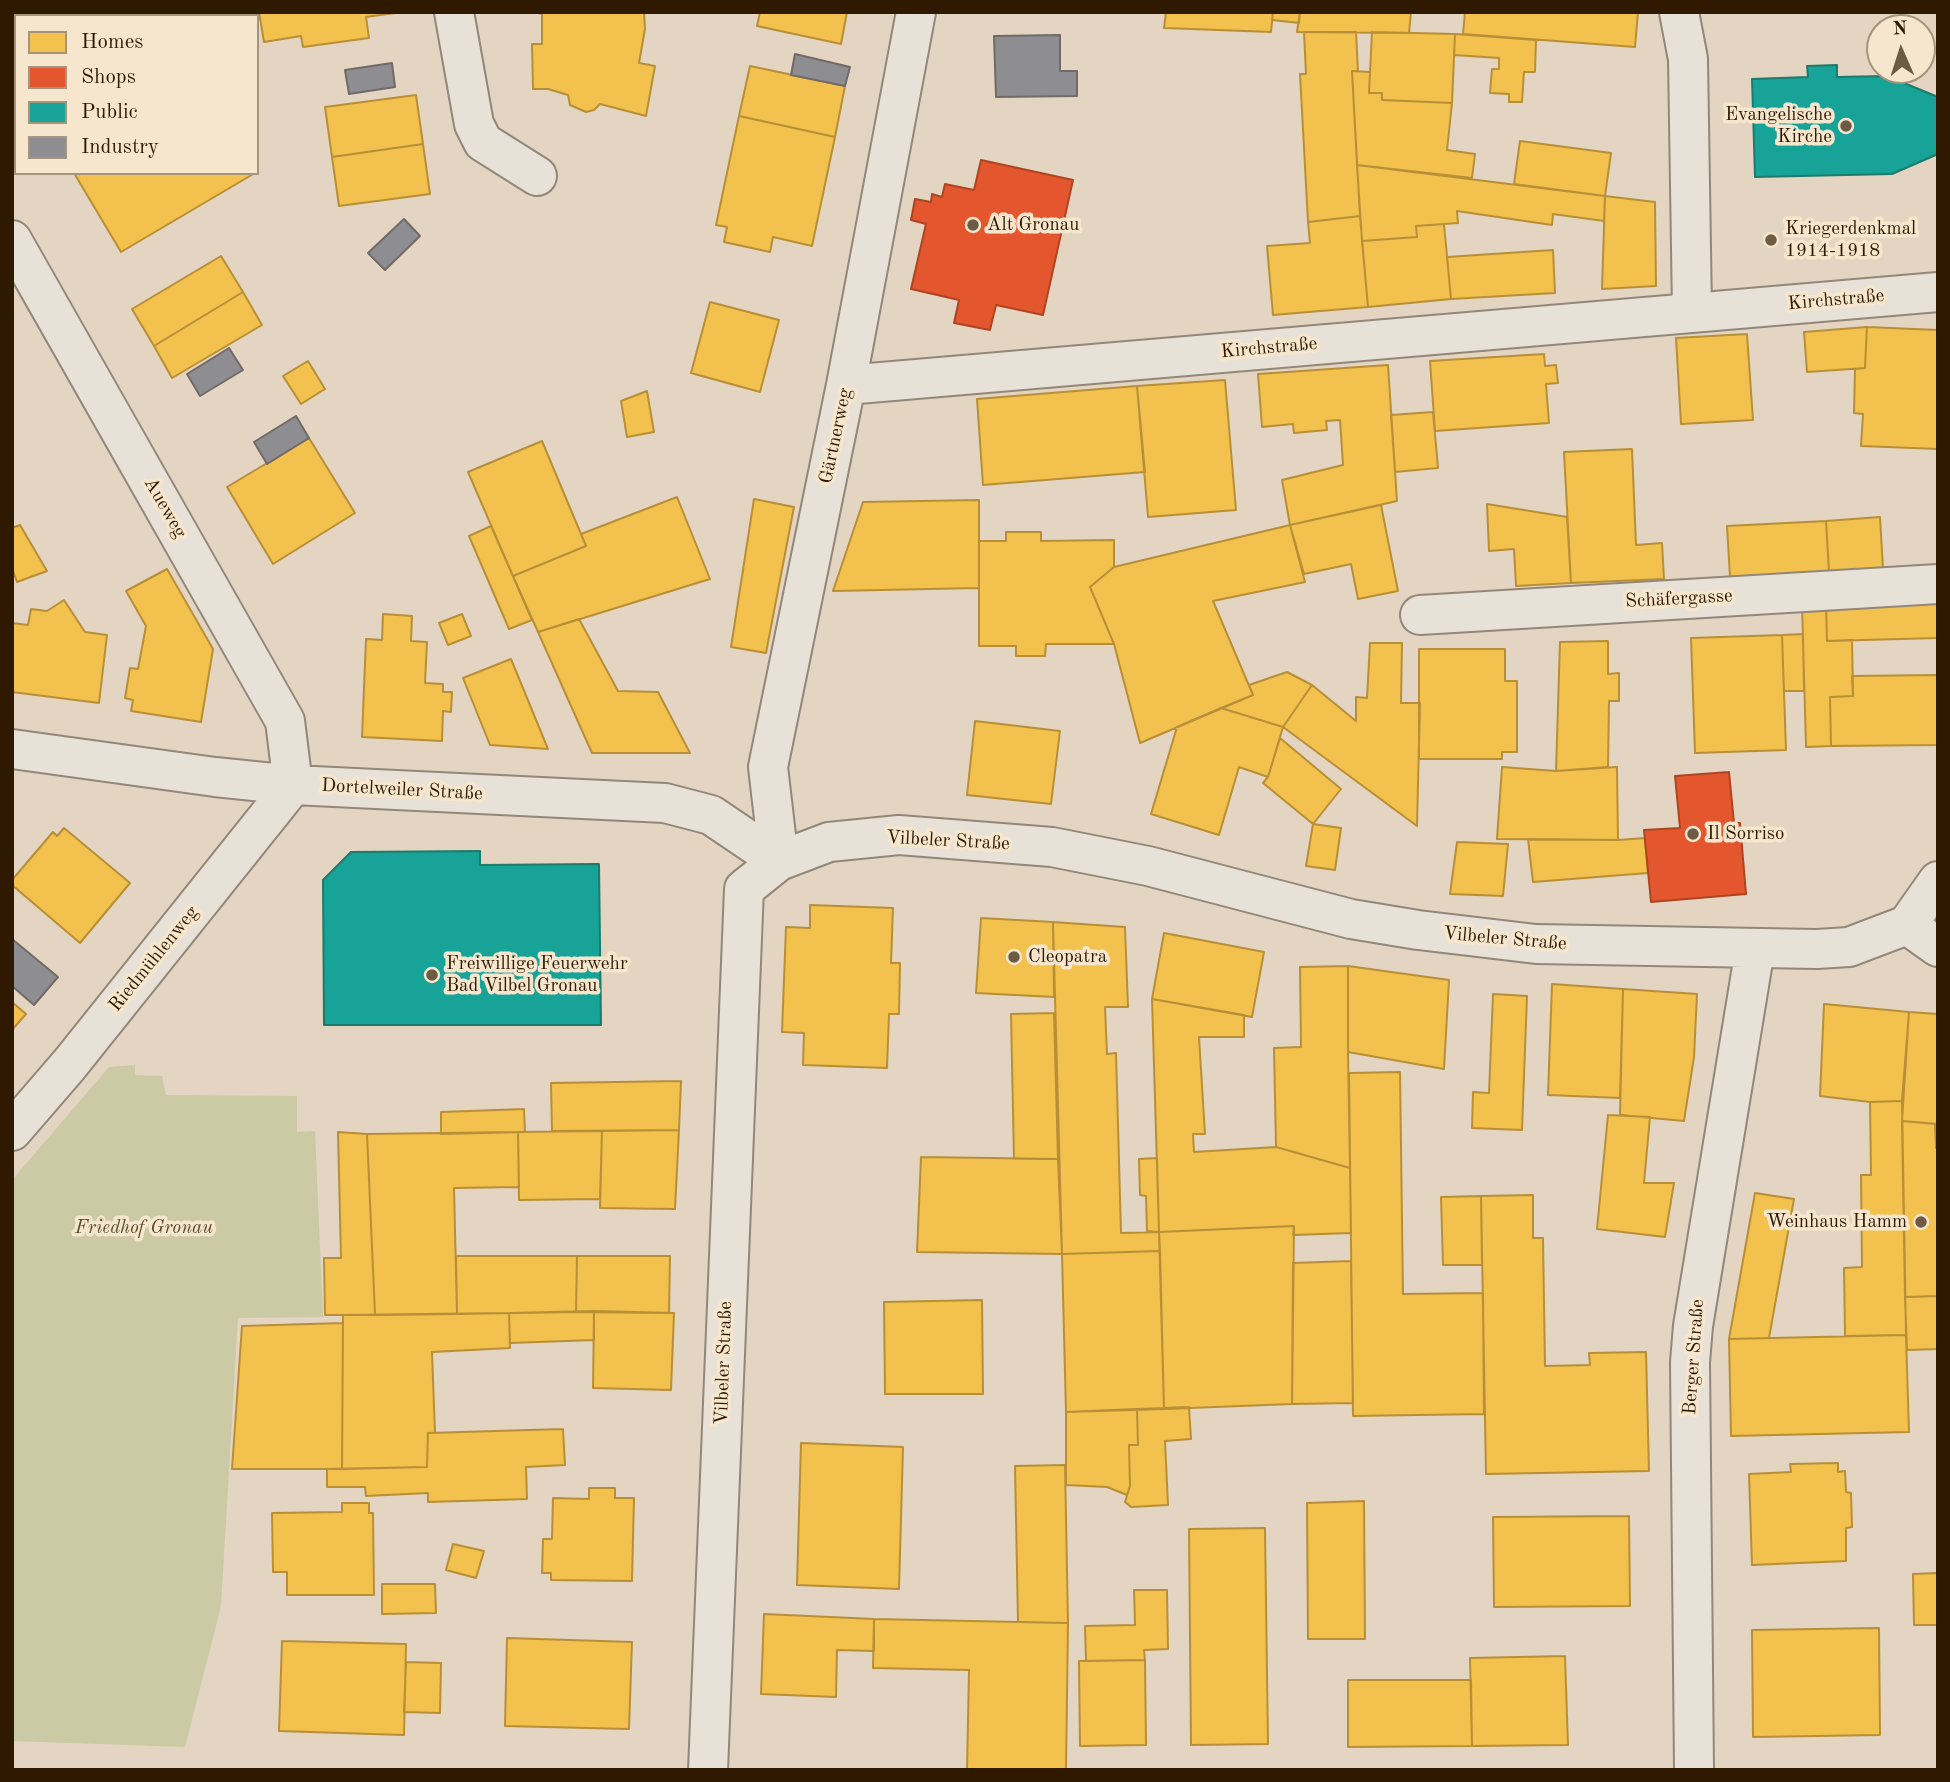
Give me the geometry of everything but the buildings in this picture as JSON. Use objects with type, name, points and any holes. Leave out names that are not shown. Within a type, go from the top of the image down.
[{"type":"street","points":[[454,12],[474,124],[483,142],[537,176]]},
{"type":"street","name":"Gärtnerweg","points":[[779,861],[768,766],[846,385],[916,12]]},
{"type":"street","points":[[1679,12],[1688,59],[1692,311]]},
{"type":"street","name":"Aueweg","points":[[12,240],[285,721],[293,785]]},
{"type":"street","name":"Kirchstraße","points":[[846,385],[1938,292]]},
{"type":"street","name":"Schäfergasse","points":[[1420,615],[1938,583]]},
{"type":"street","name":"Dortelweiler Straße","points":[[12,749],[293,785],[665,803],[710,815],[779,861]]},
{"type":"street","name":"Riedmühlenweg","points":[[12,1132],[69,1065],[293,785]]},
{"type":"street","name":"Vilbeler Straße","points":[[708,1770],[744,889],[779,861],[829,842],[899,835],[1052,847],[1148,866],[1351,919],[1536,944],[1755,949],[1849,947],[1907,925]]},
{"type":"street","points":[[1938,881],[1907,925],[1938,947]]},
{"type":"street","name":"Berger Straße","points":[[1694,1770],[1690,1362],[1693,1326],[1755,949]]},
{"type":"green space","name":"Friedhof Gronau","points":[[135,1065],[135,1075],[162,1076],[166,1095],[297,1096],[297,1132],[315,1131],[323,1317],[238,1318],[221,1606],[185,1747],[12,1741],[12,1180],[109,1067]]},
{"type":"place","name":"Evangelische Kirche","points":[[1846,126]]},
{"type":"place","name":"Alt Gronau","points":[[973,225]]},
{"type":"place","name":"Kriegerdenkmal 1914-1918","points":[[1771,240]]},
{"type":"place","name":"Il Sorriso","points":[[1693,834]]},
{"type":"place","name":"Cleopatra","points":[[1014,957]]},
{"type":"place","name":"Freiwillige Feuerwehr Bad Vilbel Gronau","points":[[432,975]]},
{"type":"place","name":"Weinhaus Hamm","points":[[1921,1222]]}]
